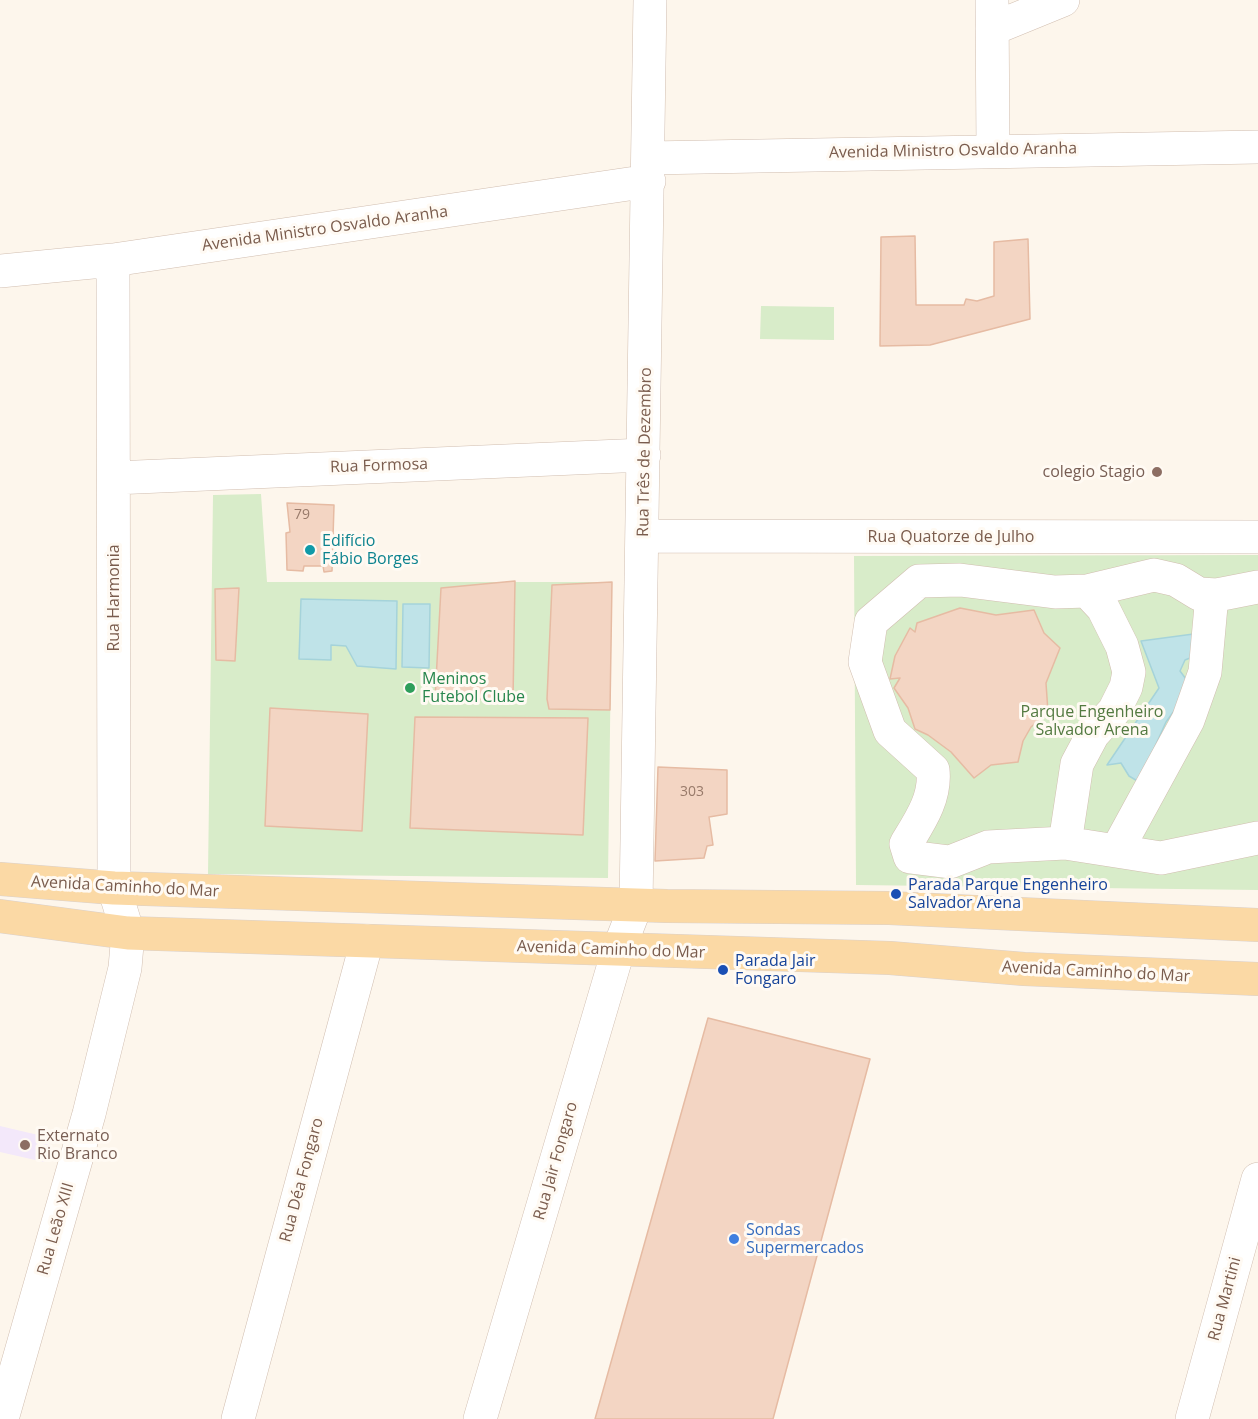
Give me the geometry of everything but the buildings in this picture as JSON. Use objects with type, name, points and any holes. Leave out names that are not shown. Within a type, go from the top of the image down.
[{"type":"main road","name":"Avenida Caminho do Mar","points":[[0,879],[114,888],[636,905],[889,908],[1258,925]]},
{"type":"main road","name":"Avenida Caminho do Mar","points":[[0,916],[128,933],[618,951],[890,958],[1024,969],[1258,979]]},
{"type":"main road","points":[[1212,978],[1249,963],[1258,955]]},
{"type":"street","name":"Rua Três de Dezembro","points":[[636,905],[644,536],[651,0]]},
{"type":"street","points":[[993,150],[992,14],[1063,0]]},
{"type":"street","name":"Avenida Ministro Osvaldo Aranha","points":[[0,271],[113,260],[649,169],[993,150],[1258,147]]},
{"type":"street","name":"Rua Harmonia","points":[[113,260],[114,888],[128,933]]},
{"type":"street","name":"Rua Formosa","points":[[114,478],[644,455]]},
{"type":"street","name":"Rua Quatorze de Julho","points":[[644,536],[1258,537]]},
{"type":"street","points":[[1258,587],[1212,595],[1199,594],[1176,580],[1154,575],[1087,591],[1055,592],[960,580],[919,580],[871,622],[865,662],[890,731],[933,770],[935,786],[922,817],[906,844],[910,857],[950,861],[988,847],[1065,843],[1161,858],[1258,837]]},
{"type":"street","points":[[1065,843],[1077,764],[1093,734],[1114,711],[1126,687],[1130,672],[1122,646],[1103,608],[1087,591]]},
{"type":"street","points":[[1117,850],[1191,711],[1205,672],[1212,595]]},
{"type":"street","name":"Rua Jair Fongaro","points":[[480,1419],[618,951],[636,905]]},
{"type":"street","name":"Rua Leão XIII","points":[[2,1419],[89,1113],[125,968],[128,933]]},
{"type":"street","name":"Rua Déa Fongaro","points":[[238,1419],[367,941]]},
{"type":"street","name":"Rua Martini","points":[[1192,1419],[1258,1179]]},
{"type":"shaded area","name":"Externato Rio Branco","points":[[0,1126],[51,1138],[44,1162],[0,1152]]},
{"type":"green space","points":[[761,306],[834,307],[834,340],[760,339]]},
{"type":"green space","name":"Meninos Futebol Clube","points":[[261,494],[267,582],[612,582],[608,878],[208,874],[213,495]]},
{"type":"green space","name":"Parque Engenheiro Salvador Arena","points":[[1258,555],[1258,890],[856,885],[854,556]]},
{"type":"water","points":[[301,599],[397,601],[396,669],[357,666],[346,646],[331,645],[331,660],[299,659]]},
{"type":"water","points":[[403,604],[430,604],[429,668],[402,667]]},
{"type":"water","points":[[1201,633],[1190,658],[1185,660],[1180,671],[1189,683],[1190,689],[1166,722],[1139,782],[1129,776],[1121,763],[1107,765],[1159,688],[1141,641]]},
{"type":"place","name":"colegio Stagio","points":[[1157,472]]},
{"type":"place","name":"Edifício Fábio Borges","points":[[310,550]]},
{"type":"place","name":"Meninos Futebol Clube","points":[[410,688]]},
{"type":"place","name":"Parada Parque Engenheiro Salvador Arena","points":[[896,894]]},
{"type":"place","name":"Parada Jair Fongaro","points":[[723,970]]},
{"type":"place","name":"Externato Rio Branco","points":[[25,1145]]},
{"type":"place","name":"Sondas Supermercados","points":[[734,1239]]}]
